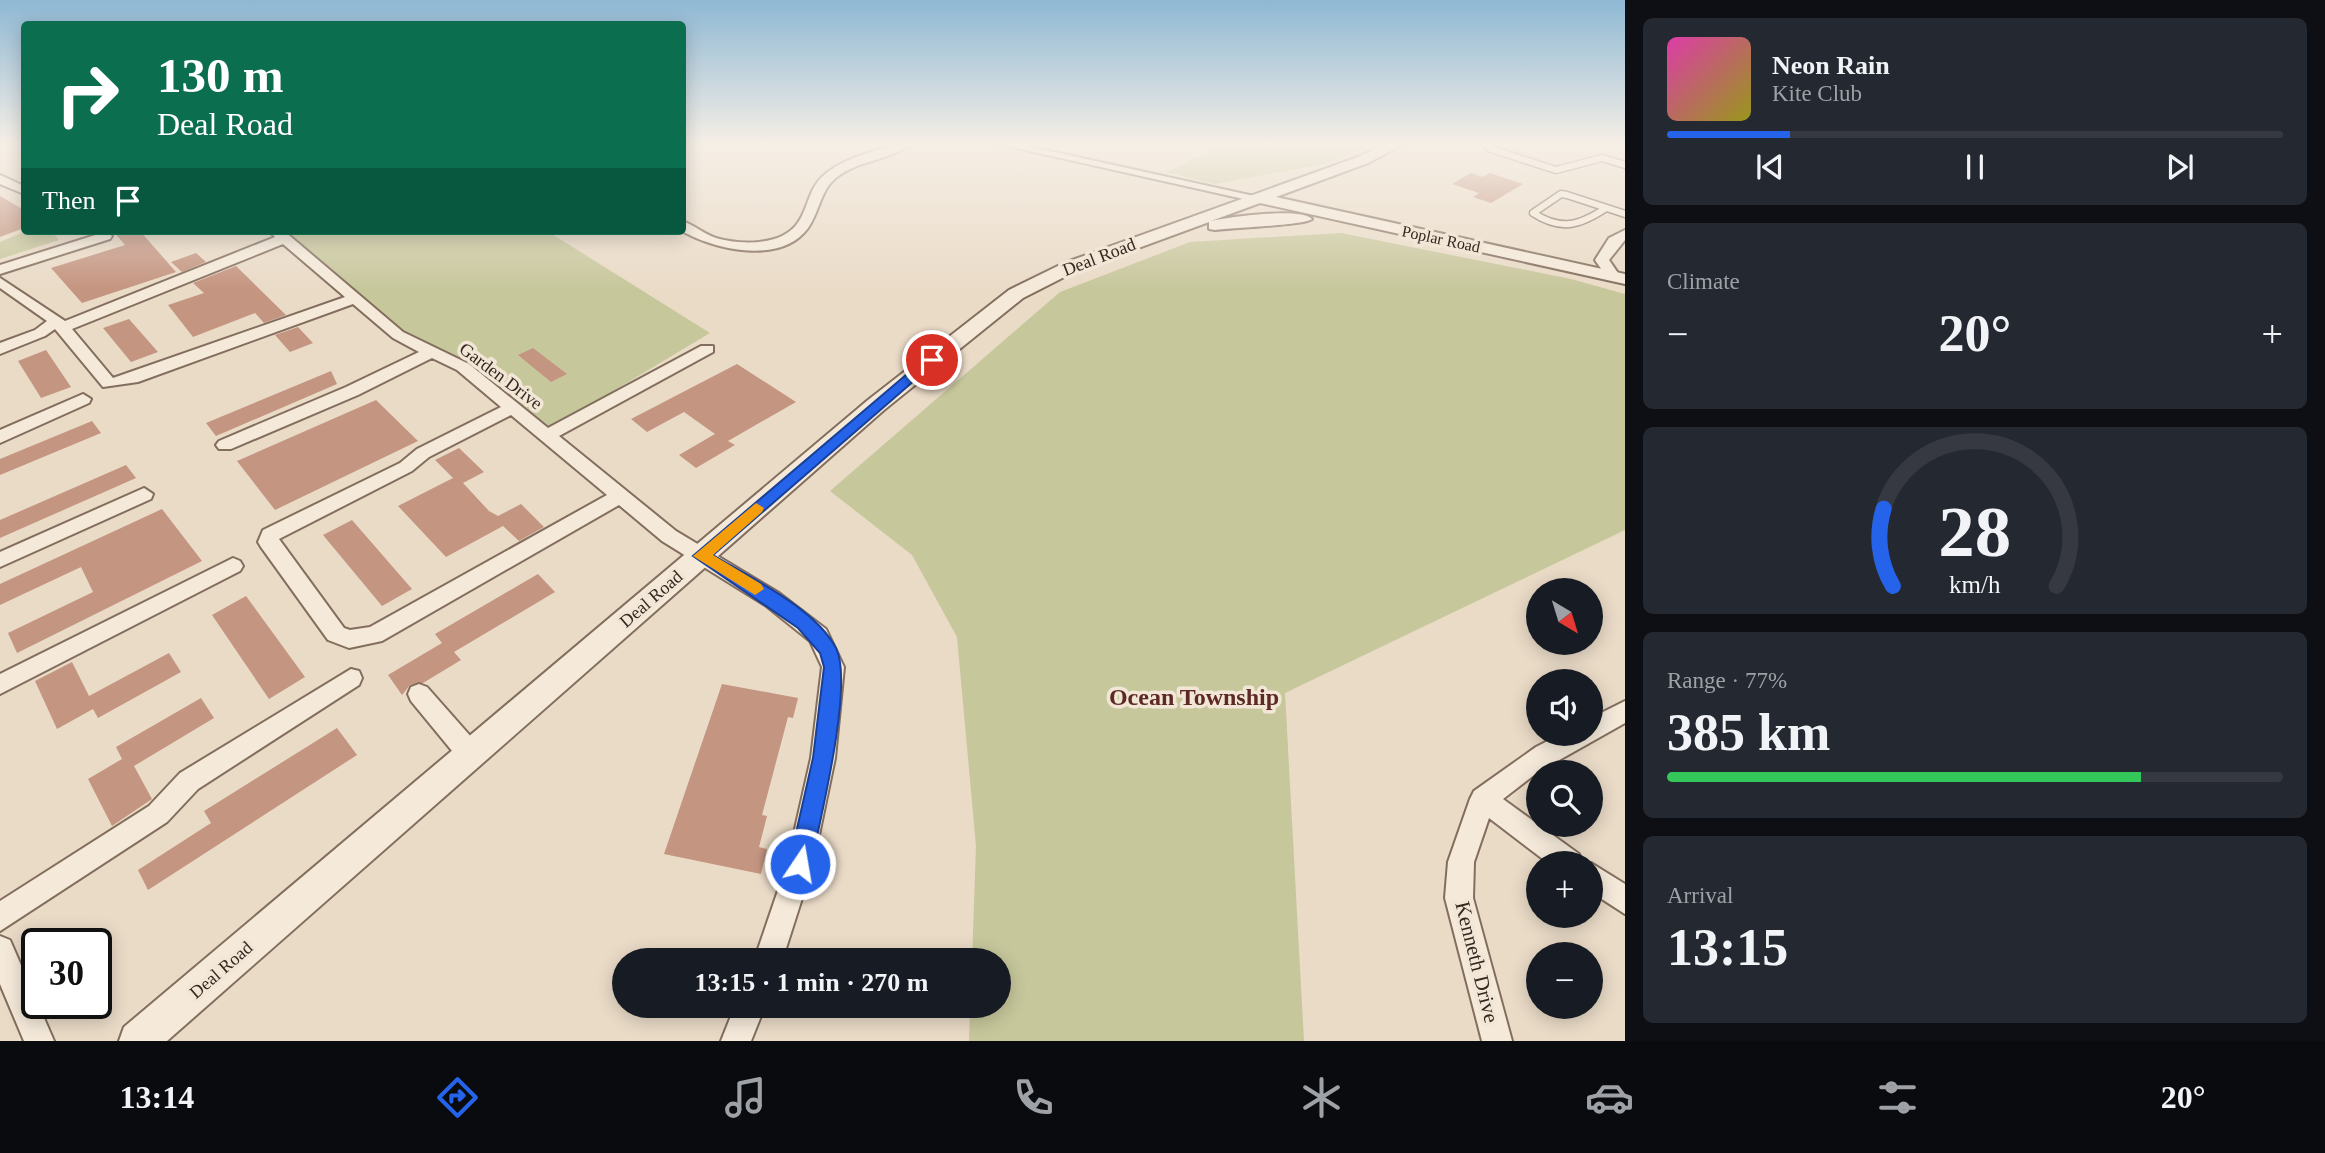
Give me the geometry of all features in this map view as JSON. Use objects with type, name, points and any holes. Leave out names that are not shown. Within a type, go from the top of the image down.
[{"type":"street","points":[[686,227],[717,242],[748,246],[782,240],[803,226],[817,193]]},
{"type":"street","points":[[1232,193],[1257,198]]},
{"type":"street","name":"Deal Road","points":[[138,1041],[876,405],[1016,295],[1070,267],[1271,193]]},
{"type":"street","points":[[1291,193],[1302,208]]},
{"type":"street","name":"Poplar Road","points":[[1257,198],[1619,278]]},
{"type":"street","points":[[1177,227],[1198,228],[1278,219],[1353,221]]},
{"type":"street","points":[[1619,278],[1602,260],[1614,241],[1625,234]]},
{"type":"street","points":[[76,235],[85,243]]},
{"type":"street","points":[[0,349],[281,235]]},
{"type":"street","name":"Garden Drive","points":[[281,235],[398,335],[463,367],[669,536],[772,599],[804,623],[823,642],[834,667],[823,758],[800,864],[772,948]]},
{"type":"street","points":[[0,270],[105,236]]},
{"type":"street","points":[[0,282],[60,325],[109,384],[356,298]]},
{"type":"street","points":[[548,435],[708,349]]},
{"type":"street","points":[[225,445],[352,391],[433,351]]},
{"type":"street","points":[[0,437],[83,399]]},
{"type":"street","points":[[514,407],[424,453],[406,467],[270,535],[268,542],[336,634],[349,639],[374,635],[621,495]]},
{"type":"street","points":[[0,560],[144,494]]},
{"type":"street","points":[[0,685],[233,566]]},
{"type":"street","points":[[0,917],[158,814],[189,781],[351,678]]},
{"type":"street","points":[[419,694],[471,755]]},
{"type":"street","points":[[1603,723],[1625,711]]},
{"type":"street","points":[[1554,851],[1483,799],[1561,746]]},
{"type":"street","name":"Kenneth Drive","points":[[1483,799],[1461,862],[1460,898],[1497,1041]]},
{"type":"street","points":[[1603,884],[1625,900]]},
{"type":"street","points":[[0,950],[39,1041]]},
{"type":"street","points":[[736,1041],[745,1018]]},
{"type":"lane","points":[[1606,208],[1579,227],[1567,226],[1534,213],[1561,194],[1606,208],[1625,214]]},
{"type":"green space","points":[[21,233],[55,235],[59,240],[0,259],[0,242]]},
{"type":"green space","points":[[1341,233],[1571,279],[1625,294],[1625,530],[1285,693],[1304,1041],[969,1041],[970,1018],[1011,1018],[1011,948],[972,948],[976,846],[957,637],[912,555],[830,491],[1060,292],[1190,242]]},
{"type":"green space","points":[[284,235],[553,235],[710,333],[545,432],[376,317]]},
{"type":"building","points":[[1479,193],[1509,193],[1491,203],[1473,197]]},
{"type":"building","points":[[0,196],[21,208],[21,229],[0,237]]},
{"type":"building","points":[[116,235],[144,235],[176,272],[82,303],[51,268],[125,245]]},
{"type":"building","points":[[196,253],[206,262],[182,272],[171,262]]},
{"type":"building","points":[[236,266],[286,315],[264,323],[255,313],[193,337],[168,305],[204,293],[193,283]]},
{"type":"building","points":[[129,319],[158,352],[131,362],[103,328]]},
{"type":"building","points":[[298,327],[313,343],[290,352],[275,335]]},
{"type":"building","points":[[533,348],[567,374],[551,382],[518,355]]},
{"type":"building","points":[[46,350],[71,387],[41,398],[18,361]]},
{"type":"building","points":[[737,364],[796,402],[728,441],[735,445],[696,468],[679,455],[715,434],[684,412],[647,432],[631,419]]},
{"type":"building","points":[[331,371],[337,384],[216,436],[206,423]]},
{"type":"building","points":[[376,400],[418,441],[275,510],[237,461]]},
{"type":"building","points":[[92,421],[101,433],[0,475],[0,459]]},
{"type":"building","points":[[459,448],[484,472],[463,483],[489,511],[498,516],[521,504],[544,527],[519,541],[503,526],[446,557],[398,506],[453,478],[435,460]]},
{"type":"building","points":[[126,465],[136,478],[0,538],[0,520]]},
{"type":"building","points":[[162,509],[202,561],[17,653],[8,633],[93,592],[81,567],[0,605],[0,584]]},
{"type":"building","points":[[352,520],[412,589],[382,606],[323,535]]},
{"type":"building","points":[[538,574],[555,592],[454,652],[461,660],[423,683],[410,685],[402,695],[388,675],[442,643],[435,634]]},
{"type":"building","points":[[246,596],[305,677],[269,699],[212,615]]},
{"type":"building","points":[[169,653],[181,672],[98,718],[93,709],[57,729],[35,681],[72,662],[89,696]]},
{"type":"building","points":[[722,684],[798,698],[793,718],[788,717],[762,815],[767,816],[759,847],[767,849],[761,874],[664,854]]},
{"type":"building","points":[[201,698],[214,718],[134,766],[152,799],[112,826],[88,779],[122,759],[116,747]]},
{"type":"building","points":[[337,728],[357,755],[148,890],[138,870],[211,823],[204,811]]},
{"type":"slow traffic","points":[[755,589],[701,556],[756,508]]},
{"type":"district","name":"Ocean Township","points":[[1194,697]]},
{"type":"route","points":[[800,864],[823,758],[834,667],[828,650],[818,635],[804,623],[772,599],[701,556],[932,360]]}]
